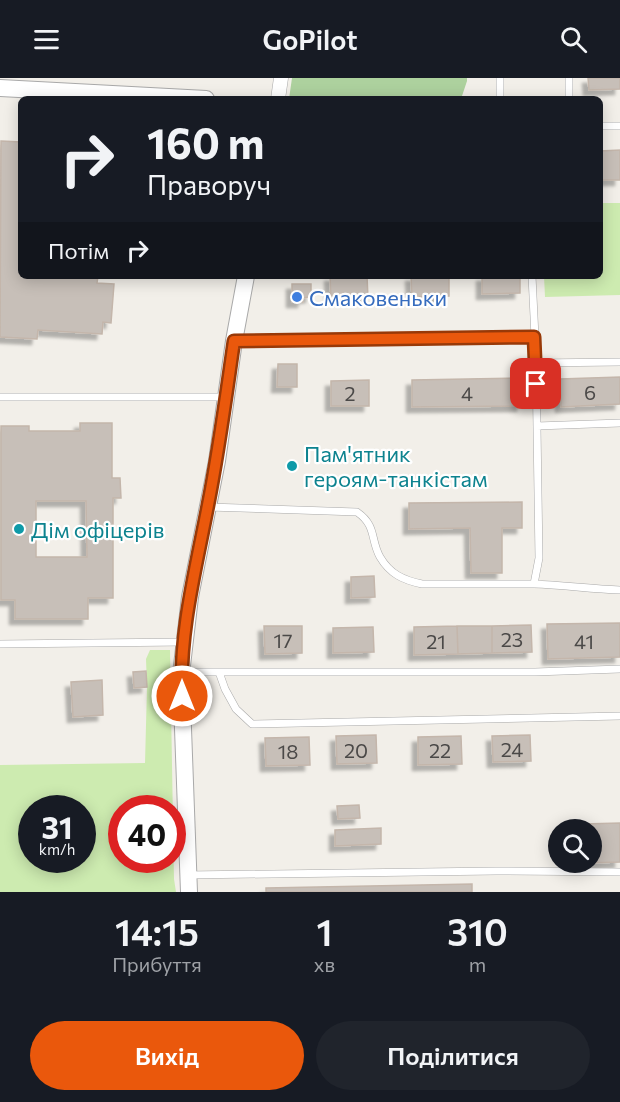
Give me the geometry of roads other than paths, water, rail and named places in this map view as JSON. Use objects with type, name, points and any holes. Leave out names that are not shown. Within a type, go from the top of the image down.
[{"type":"street","points":[[278,96],[281,78]]},
{"type":"street","points":[[0,88],[150,96]]},
{"type":"street","points":[[188,884],[181,674],[184,642],[190,597],[217,460],[245,279]]},
{"type":"lane","points":[[500,78],[500,96]]},
{"type":"lane","points":[[569,78],[569,96]]},
{"type":"lane","points":[[603,126],[620,126]]},
{"type":"lane","points":[[532,279],[536,363],[539,558],[534,584]]},
{"type":"lane","points":[[234,341],[534,337]]},
{"type":"lane","points":[[536,363],[620,362]]},
{"type":"lane","points":[[0,397],[226,397]]},
{"type":"lane","points":[[537,426],[620,423]]},
{"type":"lane","points":[[208,507],[357,512],[372,528],[379,556],[391,571],[405,581],[422,584],[562,585],[620,590]]},
{"type":"lane","points":[[0,644],[184,642]]},
{"type":"lane","points":[[181,674],[535,672],[620,669]]},
{"type":"lane","points":[[219,672],[236,709],[252,724],[620,716]]},
{"type":"lane","points":[[188,884],[496,871],[620,872]]},
{"type":"place","name":"Смаковеньки","points":[[297,297]]},
{"type":"place","name":"Пам'ятник героям-танкістам","points":[[292,466]]},
{"type":"place","name":"Дім офіцерів","points":[[19,529]]}]
